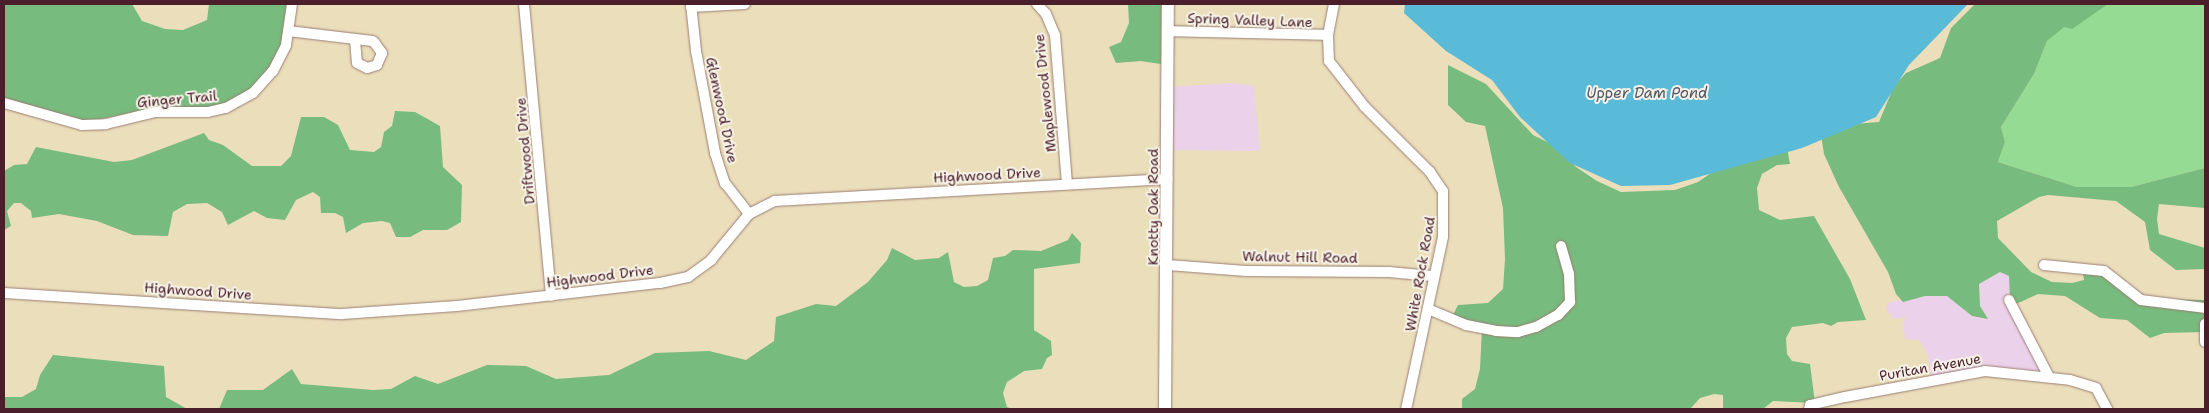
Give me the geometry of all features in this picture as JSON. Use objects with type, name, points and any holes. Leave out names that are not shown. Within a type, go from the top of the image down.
[{"type":"main road","name":"Knotty Oak Road","points":[[1165,409],[1168,265],[1168,4]]},
{"type":"street","name":"Ginger Trail","points":[[4,103],[82,125],[106,124],[155,112],[208,112],[226,108],[253,93],[269,76],[280,59],[288,31],[292,4]]},
{"type":"street","name":"Driftwood Drive","points":[[524,4],[551,296]]},
{"type":"street","points":[[691,5],[745,4]]},
{"type":"street","name":"Maplewood Drive","points":[[1037,4],[1046,14],[1055,35],[1067,184]]},
{"type":"street","name":"Spring Valley Lane","points":[[1168,31],[1328,35],[1334,4]]},
{"type":"street","name":"Glenwood Drive","points":[[691,5],[715,153],[725,183],[748,214]]},
{"type":"street","points":[[288,31],[355,39]]},
{"type":"street","name":"White Rock Road","points":[[1328,35],[1329,61],[1340,79],[1430,172],[1443,190],[1443,237],[1432,276],[1428,309],[1406,409]]},
{"type":"street","name":"Highwood Drive","points":[[4,293],[342,314],[412,311],[551,296],[688,277],[711,260],[748,214],[761,206],[790,199],[1167,179]]},
{"type":"street","points":[[1428,309],[1466,326],[1496,332],[1518,332],[1536,327],[1558,315],[1570,302],[1569,274],[1561,246]]},
{"type":"street","name":"Walnut Hill Road","points":[[1168,265],[1246,271],[1389,272],[1432,276]]},
{"type":"street","points":[[2044,265],[2104,271],[2141,300],[2205,308]]},
{"type":"street","points":[[2009,300],[2049,378]]},
{"type":"street","points":[[2205,324],[2205,342]]},
{"type":"street","name":"Puritan Avenue","points":[[1809,409],[1810,405],[1845,397],[1984,371],[2049,378],[2096,388],[2107,409]]},
{"type":"shaded area","points":[[1232,83],[1254,86],[1260,151],[1169,150],[1169,87]]},
{"type":"shaded area","points":[[2000,272],[2009,276],[2010,299],[2046,375],[2005,370],[1930,377],[1928,355],[1919,340],[1905,339],[1903,324],[1906,317],[1893,319],[1886,308],[1889,302],[1925,296],[1947,296],[1972,316],[1987,319],[1980,306],[1979,284]]},
{"type":"green space","points":[[4,4],[132,4],[142,21],[165,29],[183,30],[207,20],[209,4],[291,4],[290,45],[268,80],[238,108],[153,109],[79,123],[4,101]]},
{"type":"green space","points":[[1128,4],[1169,4],[1167,65],[1141,61],[1116,63],[1109,47],[1121,42],[1129,23]]},
{"type":"green space","points":[[1975,4],[2108,4],[2072,29],[2064,27],[2047,41],[2034,74],[2001,127],[2005,142],[1998,162],[2077,187],[2131,187],[2205,168],[2205,208],[2159,204],[2157,219],[2159,234],[2205,248],[2205,269],[2176,270],[2150,250],[2145,222],[2116,201],[2048,195],[2039,197],[1997,221],[1998,238],[2031,272],[2052,282],[2072,283],[2084,280],[2083,274],[2112,276],[2151,299],[2205,300],[2205,332],[2164,333],[2150,338],[2127,320],[2100,318],[2065,296],[2038,294],[2014,305],[2010,299],[2009,276],[2000,272],[1979,284],[1980,306],[1988,319],[1972,316],[1947,296],[1925,296],[1903,302],[1896,294],[1888,272],[1839,187],[1824,154],[1821,135],[1841,125],[1879,122],[1894,86],[1906,73],[1940,58],[1951,28]]},
{"type":"green space","points":[[2108,4],[2205,4],[2205,168],[2131,187],[2077,187],[1998,162],[2005,142],[2001,127],[2034,74],[2047,41],[2054,32]]},
{"type":"green space","points":[[1448,65],[1486,84],[1533,135],[1555,146],[1576,167],[1597,181],[1621,192],[1675,190],[1698,182],[1730,160],[1787,148],[1790,164],[1777,165],[1762,174],[1757,188],[1759,210],[1780,220],[1814,216],[1850,279],[1866,320],[1838,322],[1831,326],[1823,323],[1792,327],[1786,338],[1787,354],[1792,361],[1810,364],[1815,403],[1773,401],[1763,409],[1723,409],[1723,395],[1714,394],[1700,398],[1690,409],[1462,409],[1462,399],[1475,389],[1480,369],[1482,329],[1452,317],[1458,305],[1488,303],[1503,289],[1505,259],[1503,208],[1485,126],[1466,122],[1448,105]]},
{"type":"green space","points":[[395,111],[415,112],[440,126],[443,167],[462,185],[461,222],[447,230],[423,230],[410,237],[396,237],[390,223],[382,221],[363,223],[346,233],[343,217],[335,213],[321,213],[320,197],[313,192],[296,200],[285,220],[267,218],[254,211],[228,225],[222,212],[207,203],[187,204],[173,212],[168,236],[133,235],[97,221],[59,214],[32,218],[31,211],[21,203],[14,203],[7,211],[11,226],[4,230],[4,171],[14,165],[27,164],[36,147],[114,162],[132,160],[204,133],[209,140],[223,145],[252,166],[281,166],[291,156],[301,117],[324,117],[338,125],[350,150],[374,152],[381,147],[384,132],[392,126]]},
{"type":"green space","points":[[1072,233],[1081,243],[1080,263],[1034,269],[1034,330],[1051,341],[1052,355],[1047,358],[1042,369],[1024,371],[1007,382],[1003,393],[1007,407],[1013,409],[219,409],[227,390],[263,390],[292,369],[301,384],[373,390],[391,389],[415,376],[438,384],[487,365],[526,366],[556,379],[609,375],[655,353],[709,351],[746,360],[774,341],[776,317],[816,304],[836,306],[868,282],[887,260],[892,248],[915,260],[939,258],[948,252],[954,282],[964,287],[977,286],[988,280],[993,258],[1005,256],[1013,250],[1041,251],[1068,240]]},
{"type":"green space","points":[[53,355],[164,366],[166,397],[187,409],[4,409],[4,397],[22,397],[36,389],[40,375]]},
{"type":"water","name":"Upper Dam Pond","points":[[1405,4],[1968,4],[1909,65],[1876,117],[1802,148],[1670,185],[1621,186],[1570,163],[1520,117],[1492,80],[1446,51],[1404,13]]}]
